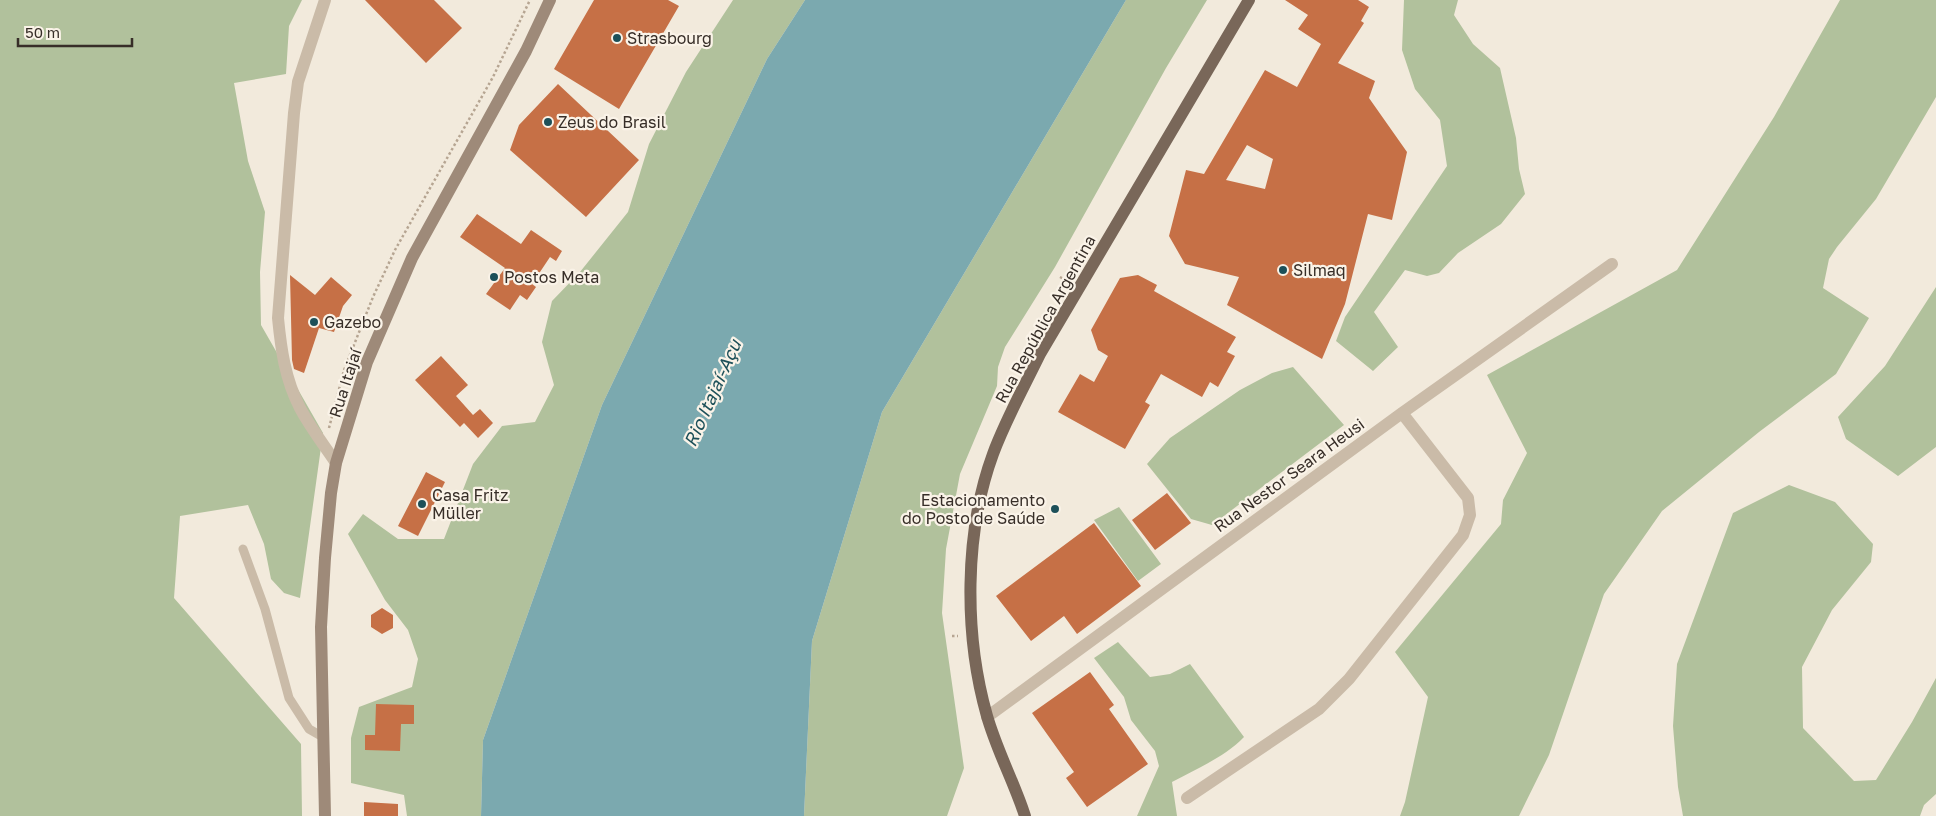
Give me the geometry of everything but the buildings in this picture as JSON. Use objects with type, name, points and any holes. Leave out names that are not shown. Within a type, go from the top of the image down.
[{"type":"main road","name":"Rua Itajaí","points":[[325,816],[322,627],[325,558],[331,492],[336,463],[367,362],[412,258],[526,51],[550,0]]},
{"type":"main road","name":"Rua República Argentina","points":[[1025,816],[998,750],[987,717],[976,673],[970,601],[971,567],[980,504],[993,456],[1010,413],[1040,354],[1248,0]]},
{"type":"main road","name":"Rua República Argentina","points":[[1019,798],[1031,816]]},
{"type":"street","points":[[325,0],[298,82],[278,318],[281,351],[288,380],[300,408],[336,463]]},
{"type":"street","name":"Rua Nestor Seara Heusi","points":[[987,717],[1402,413],[1612,264]]},
{"type":"street","points":[[1187,798],[1319,709],[1349,679],[1463,535],[1470,515],[1468,498],[1402,413]]},
{"type":"lane","points":[[243,549],[266,609],[289,698],[309,729],[323,737]]},
{"type":"path","points":[[493,77],[530,0]]},
{"type":"path","points":[[1060,277],[1067,281]]},
{"type":"path","points":[[952,636],[958,636]]},
{"type":"green space","points":[[0,0],[302,0],[289,26],[286,74],[234,83],[248,161],[265,212],[260,272],[261,325],[323,433],[300,598],[284,593],[271,579],[264,544],[248,505],[180,516],[174,598],[301,744],[302,816],[0,816]]},
{"type":"green space","points":[[733,0],[805,0],[767,59],[602,405],[483,740],[481,816],[407,816],[404,795],[351,783],[351,738],[359,707],[412,687],[418,659],[408,630],[385,600],[348,534],[363,514],[398,539],[444,539],[473,464],[502,426],[535,422],[554,385],[542,342],[552,301],[580,272],[628,212],[649,144],[686,72]]},
{"type":"green space","points":[[1126,0],[1207,0],[1166,68],[1055,267],[1005,347],[998,367],[997,386],[960,474],[946,549],[942,613],[964,768],[947,816],[804,816],[812,641],[882,412]]},
{"type":"green space","points":[[1404,0],[1458,0],[1454,15],[1473,44],[1500,68],[1516,138],[1519,169],[1525,194],[1501,224],[1458,253],[1439,273],[1427,276],[1405,270],[1374,312],[1398,347],[1373,371],[1336,341],[1345,317],[1447,166],[1440,120],[1415,89],[1402,50]]},
{"type":"green space","points":[[1840,0],[1936,0],[1936,97],[1876,199],[1829,259],[1823,288],[1869,318],[1836,374],[1759,432],[1662,511],[1604,594],[1549,755],[1519,816],[1400,816],[1405,802],[1428,697],[1395,652],[1501,524],[1503,500],[1527,453],[1487,375],[1677,270],[1774,117]]},
{"type":"green space","points":[[1936,287],[1936,447],[1898,476],[1846,439],[1838,417],[1885,366]]},
{"type":"green space","points":[[1293,367],[1344,425],[1212,525],[1191,519],[1147,464],[1170,438],[1240,390],[1272,373]]},
{"type":"green space","points":[[1789,485],[1835,502],[1873,544],[1871,562],[1832,610],[1802,667],[1803,728],[1854,781],[1876,780],[1912,722],[1936,678],[1936,794],[1924,805],[1920,816],[1683,816],[1678,787],[1673,726],[1677,664],[1733,513]]},
{"type":"green space","points":[[1119,507],[1161,564],[1138,581],[1094,520]]},
{"type":"green space","points":[[1118,642],[1150,677],[1170,674],[1190,664],[1244,737],[1219,757],[1172,782],[1177,816],[1137,816],[1159,766],[1155,751],[1131,720],[1124,697],[1094,658]]},
{"type":"water","name":"Rio Itajaí-Açu","points":[[805,0],[1126,0],[882,412],[812,641],[804,816],[481,816],[483,740],[602,405],[767,59]]},
{"type":"place","name":"Strasbourg","points":[[617,38]]},
{"type":"place","name":"Zeus do Brasil","points":[[548,122]]},
{"type":"place","name":"Silmaq","points":[[1283,270]]},
{"type":"place","name":"Postos Meta","points":[[494,277]]},
{"type":"place","name":"Gazebo","points":[[314,322]]},
{"type":"place","name":"Casa Fritz Müller","points":[[422,504]]},
{"type":"place","name":"Estacionamento do Posto de Saúde","points":[[1055,509]]}]
